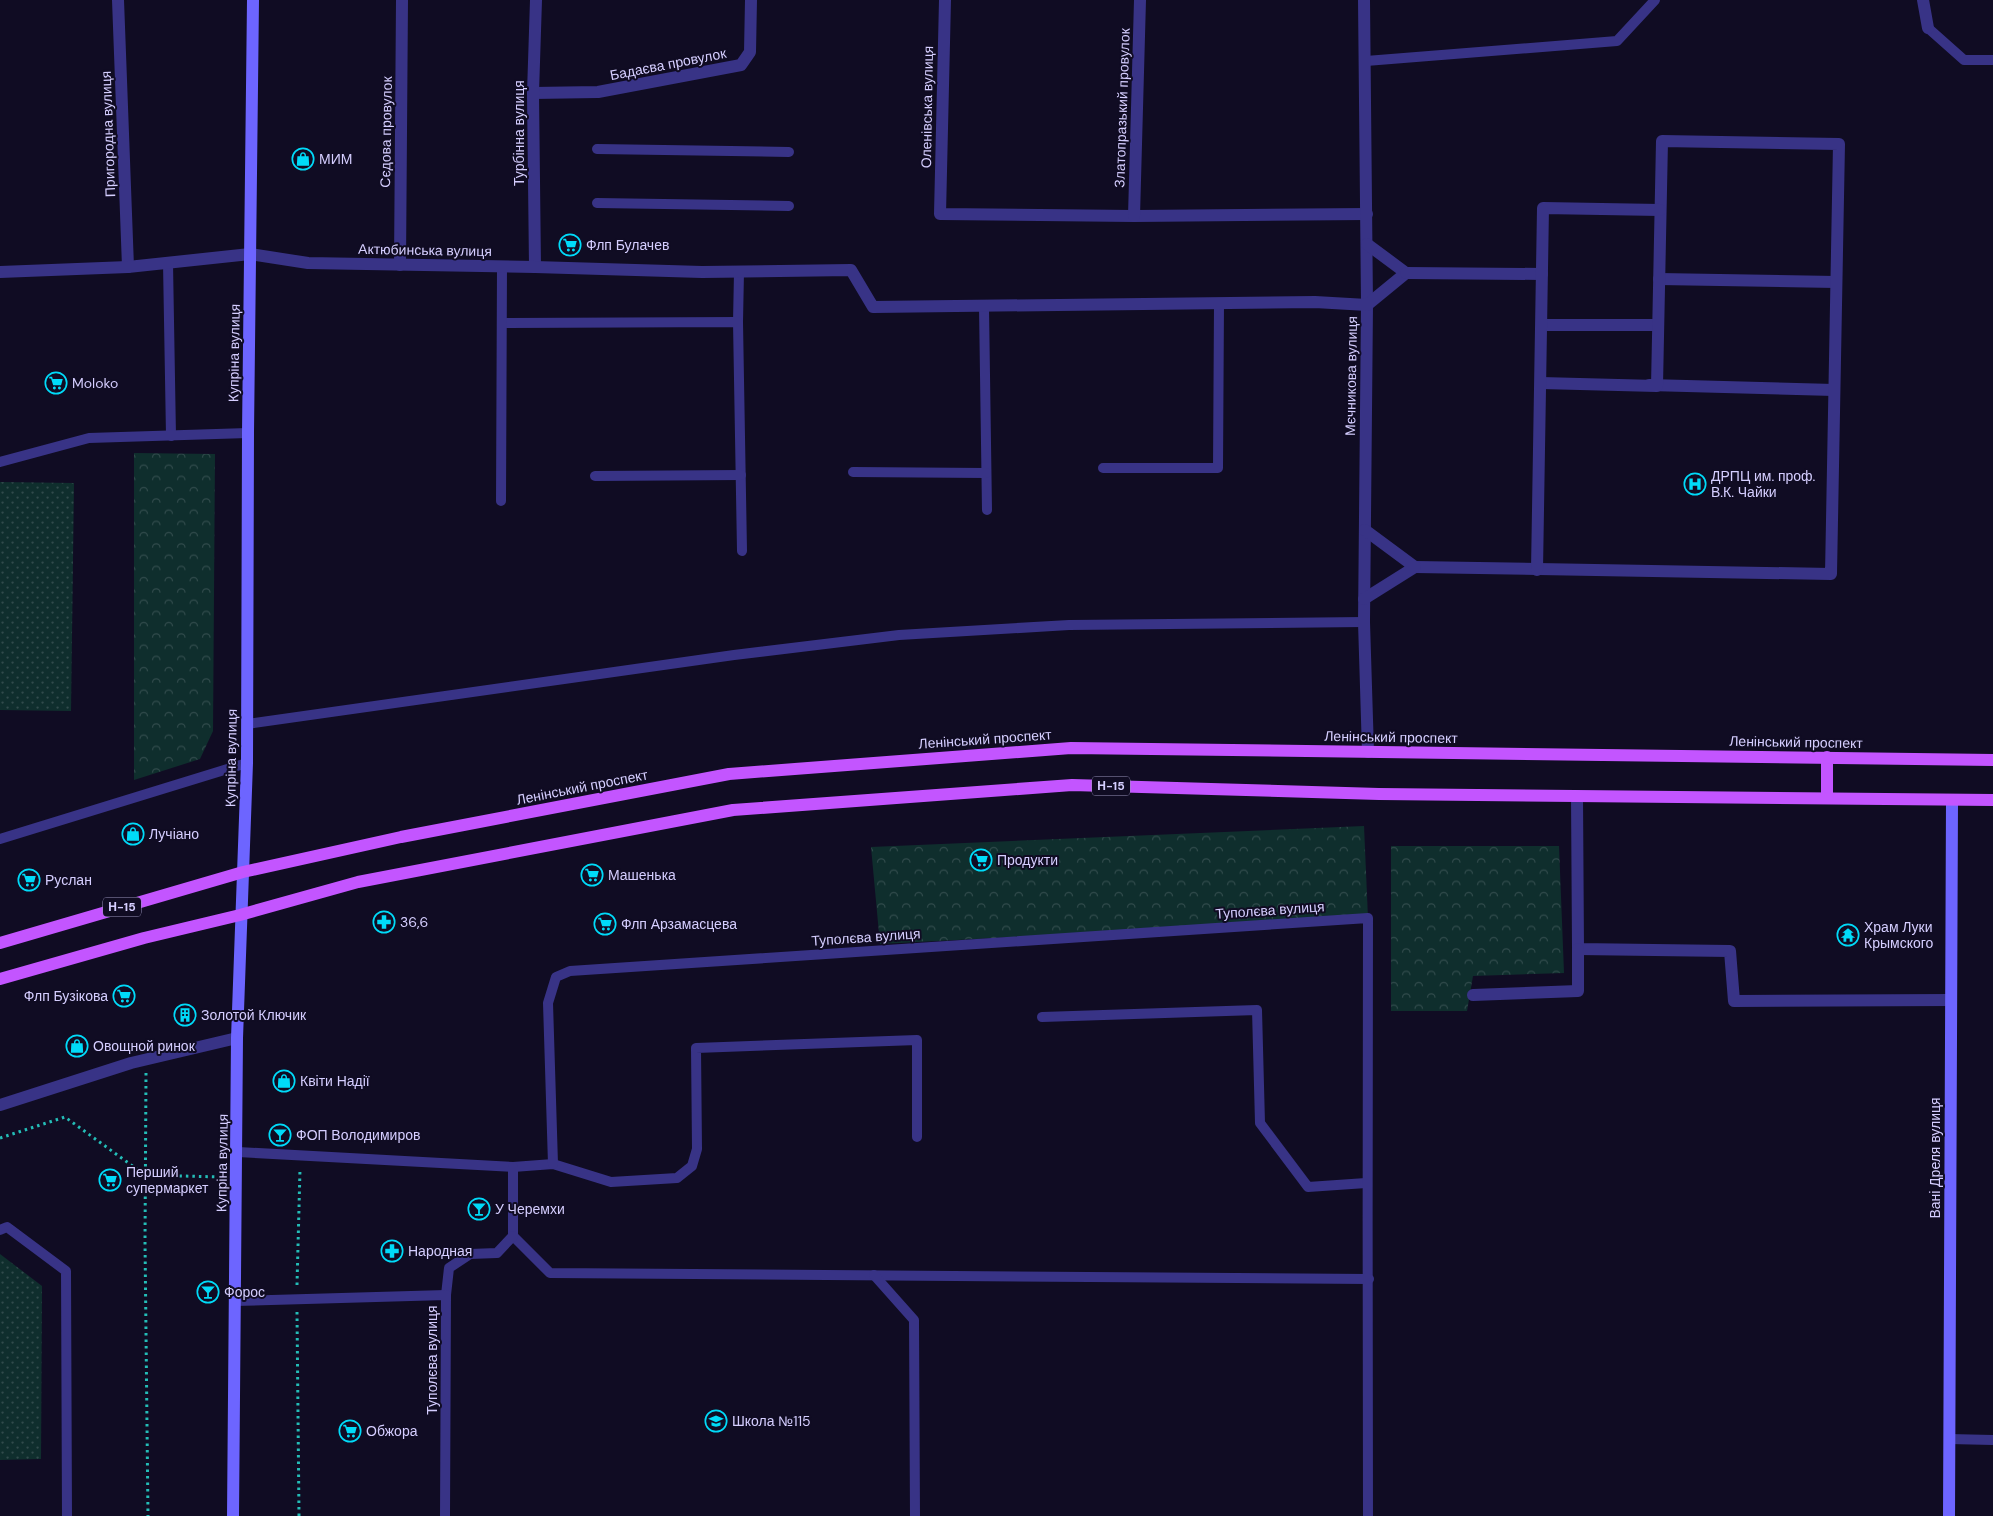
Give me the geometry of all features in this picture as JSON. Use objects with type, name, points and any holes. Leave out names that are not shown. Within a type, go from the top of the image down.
[{"type":"main road","name":"Купріна вулиця","points":[[233,1516],[234,1300],[238,1152],[240,914],[244,872],[247,763],[248,433],[253,0]]},
{"type":"main road","name":"Ленінський проспект","points":[[0,944],[244,872],[401,837],[729,774],[1071,748],[1993,760]]},
{"type":"main road","points":[[1827,757],[1827,798]]},
{"type":"main road","name":"Н-15","points":[[0,979],[144,938],[358,882],[733,810],[1072,785],[1379,794],[1993,800]]},
{"type":"main road","name":"Вані Дреля вулиця","points":[[1949,1516],[1952,800]]},
{"type":"street","name":"Пригородна вулиця","points":[[118,0],[128,267]]},
{"type":"street","name":"Сєдова провулок","points":[[400,265],[402,0]]},
{"type":"street","name":"Турбінна вулиця","points":[[535,267],[533,93],[536,0]]},
{"type":"street","name":"Бадаєва провулок","points":[[533,93],[598,92],[741,65],[750,52],[751,0]]},
{"type":"street","name":"Оленівська вулиця","points":[[944,0],[940,214],[1134,216]]},
{"type":"street","name":"Златопразький провулок","points":[[1134,216],[1140,0]]},
{"type":"street","name":"Мєчникова вулиця","points":[[1364,0],[1367,214],[1364,622],[1368,752]]},
{"type":"street","points":[[1923,0],[1928,28]]},
{"type":"street","points":[[1364,600],[1415,567],[1831,574],[1839,144],[1662,141],[1657,386],[1649,385]]},
{"type":"street","points":[[1538,570],[1544,208],[1660,210]]},
{"type":"street","points":[[1134,216],[1367,214]]},
{"type":"street","points":[[1367,244],[1406,273],[1542,274]]},
{"type":"street","name":"Актюбинська вулиця","points":[[0,272],[128,267],[250,254],[308,263],[739,272],[851,270],[873,307],[984,306]]},
{"type":"street","points":[[984,306],[1315,302],[1367,305],[1406,273]]},
{"type":"street","points":[[1659,278],[1836,282]]},
{"type":"street","points":[[1542,326],[1658,326]]},
{"type":"street","points":[[1540,384],[1834,390]]},
{"type":"street","points":[[1365,530],[1415,567]]},
{"type":"street","points":[[1473,995],[1578,991],[1577,796]]},
{"type":"street","points":[[1578,949],[1730,951],[1734,1001],[1951,1000]]},
{"type":"street","points":[[0,1105],[146,1060],[238,1038]]},
{"type":"lane","points":[[1366,61],[1617,41],[1655,0]]},
{"type":"lane","points":[[1928,28],[1964,60],[1993,60]]},
{"type":"lane","points":[[597,149],[789,152]]},
{"type":"lane","points":[[597,203],[789,206]]},
{"type":"lane","points":[[168,262],[171,436]]},
{"type":"lane","points":[[501,501],[502,266]]},
{"type":"lane","points":[[739,272],[738,322],[742,551]]},
{"type":"lane","points":[[1103,468],[1218,468],[1219,304]]},
{"type":"lane","points":[[984,306],[987,510]]},
{"type":"lane","points":[[502,323],[738,322]]},
{"type":"lane","points":[[0,462],[89,438],[248,433]]},
{"type":"lane","points":[[853,472],[986,473]]},
{"type":"lane","points":[[595,476],[741,475]]},
{"type":"lane","points":[[247,724],[734,655],[900,635],[1069,625],[1364,622]]},
{"type":"lane","points":[[0,839],[247,763]]},
{"type":"lane","name":"Туполєва вулиця","points":[[553,1164],[548,1003],[556,977],[570,971],[1368,918],[1366,1183]]},
{"type":"lane","points":[[1042,1017],[1258,1010],[1260,1123],[1308,1187],[1366,1183],[1368,1516]]},
{"type":"lane","points":[[238,1152],[513,1167],[553,1164],[610,1182],[677,1178],[692,1166],[697,1149],[696,1048],[917,1040],[917,1137]]},
{"type":"lane","points":[[446,1295],[449,1268],[470,1254],[497,1253],[513,1236],[513,1167]]},
{"type":"lane","points":[[0,1230],[7,1227],[66,1271],[66,1516]]},
{"type":"lane","points":[[513,1236],[550,1273],[1368,1279]]},
{"type":"lane","points":[[874,1275],[914,1320],[915,1516]]},
{"type":"lane","name":"Туполєва вулиця","points":[[234,1300],[446,1295],[445,1516]]},
{"type":"lane","points":[[1949,1439],[1993,1440]]},
{"type":"path","points":[[146,1060],[145,1175],[148,1516]]},
{"type":"path","points":[[0,1138],[66,1117],[145,1175],[237,1177]]},
{"type":"path","points":[[299,1516],[297,1299],[301,1156]]},
{"type":"green space","points":[[134,453],[215,454],[213,731],[200,759],[134,780]]},
{"type":"green space","points":[[0,482],[74,483],[71,711],[0,710]]},
{"type":"green space","points":[[1364,826],[1368,918],[880,944],[871,847]]},
{"type":"green space","points":[[1391,846],[1559,846],[1564,973],[1473,976],[1467,1011],[1391,1011]]},
{"type":"green space","points":[[0,1254],[42,1286],[41,1459],[0,1460]]},
{"type":"place","name":"МИМ","points":[[303,159]]},
{"type":"place","name":"Флп Булачев","points":[[570,245]]},
{"type":"place","name":"Moloko","points":[[56,383]]},
{"type":"place","name":"ДРПЦ им. проф. В.К. Чайки","points":[[1695,484]]},
{"type":"place","name":"Лучіано","points":[[133,834]]},
{"type":"place","name":"Продукти","points":[[981,860]]},
{"type":"place","name":"Машенька","points":[[592,875]]},
{"type":"place","name":"Руслан","points":[[29,880]]},
{"type":"place","name":"36,6","points":[[384,922]]},
{"type":"place","name":"Флп Арзамасцева","points":[[605,924]]},
{"type":"place","name":"Храм Луки Крымского","points":[[1848,935]]},
{"type":"place","name":"Флп Бузікова","points":[[124,996]]},
{"type":"place","name":"Золотой Ключик","points":[[185,1015]]},
{"type":"place","name":"Овощной ринок","points":[[77,1046]]},
{"type":"place","name":"Квіти Надії","points":[[284,1081]]},
{"type":"place","name":"ФОП Володимиров","points":[[280,1135]]},
{"type":"place","name":"Перший супермаркет","points":[[110,1180]]},
{"type":"place","name":"У Черемхи","points":[[479,1209]]},
{"type":"place","name":"Народная","points":[[392,1251]]},
{"type":"place","name":"Форос","points":[[208,1292]]},
{"type":"place","name":"Школа №115","points":[[716,1421]]},
{"type":"place","name":"Обжора","points":[[350,1431]]}]
